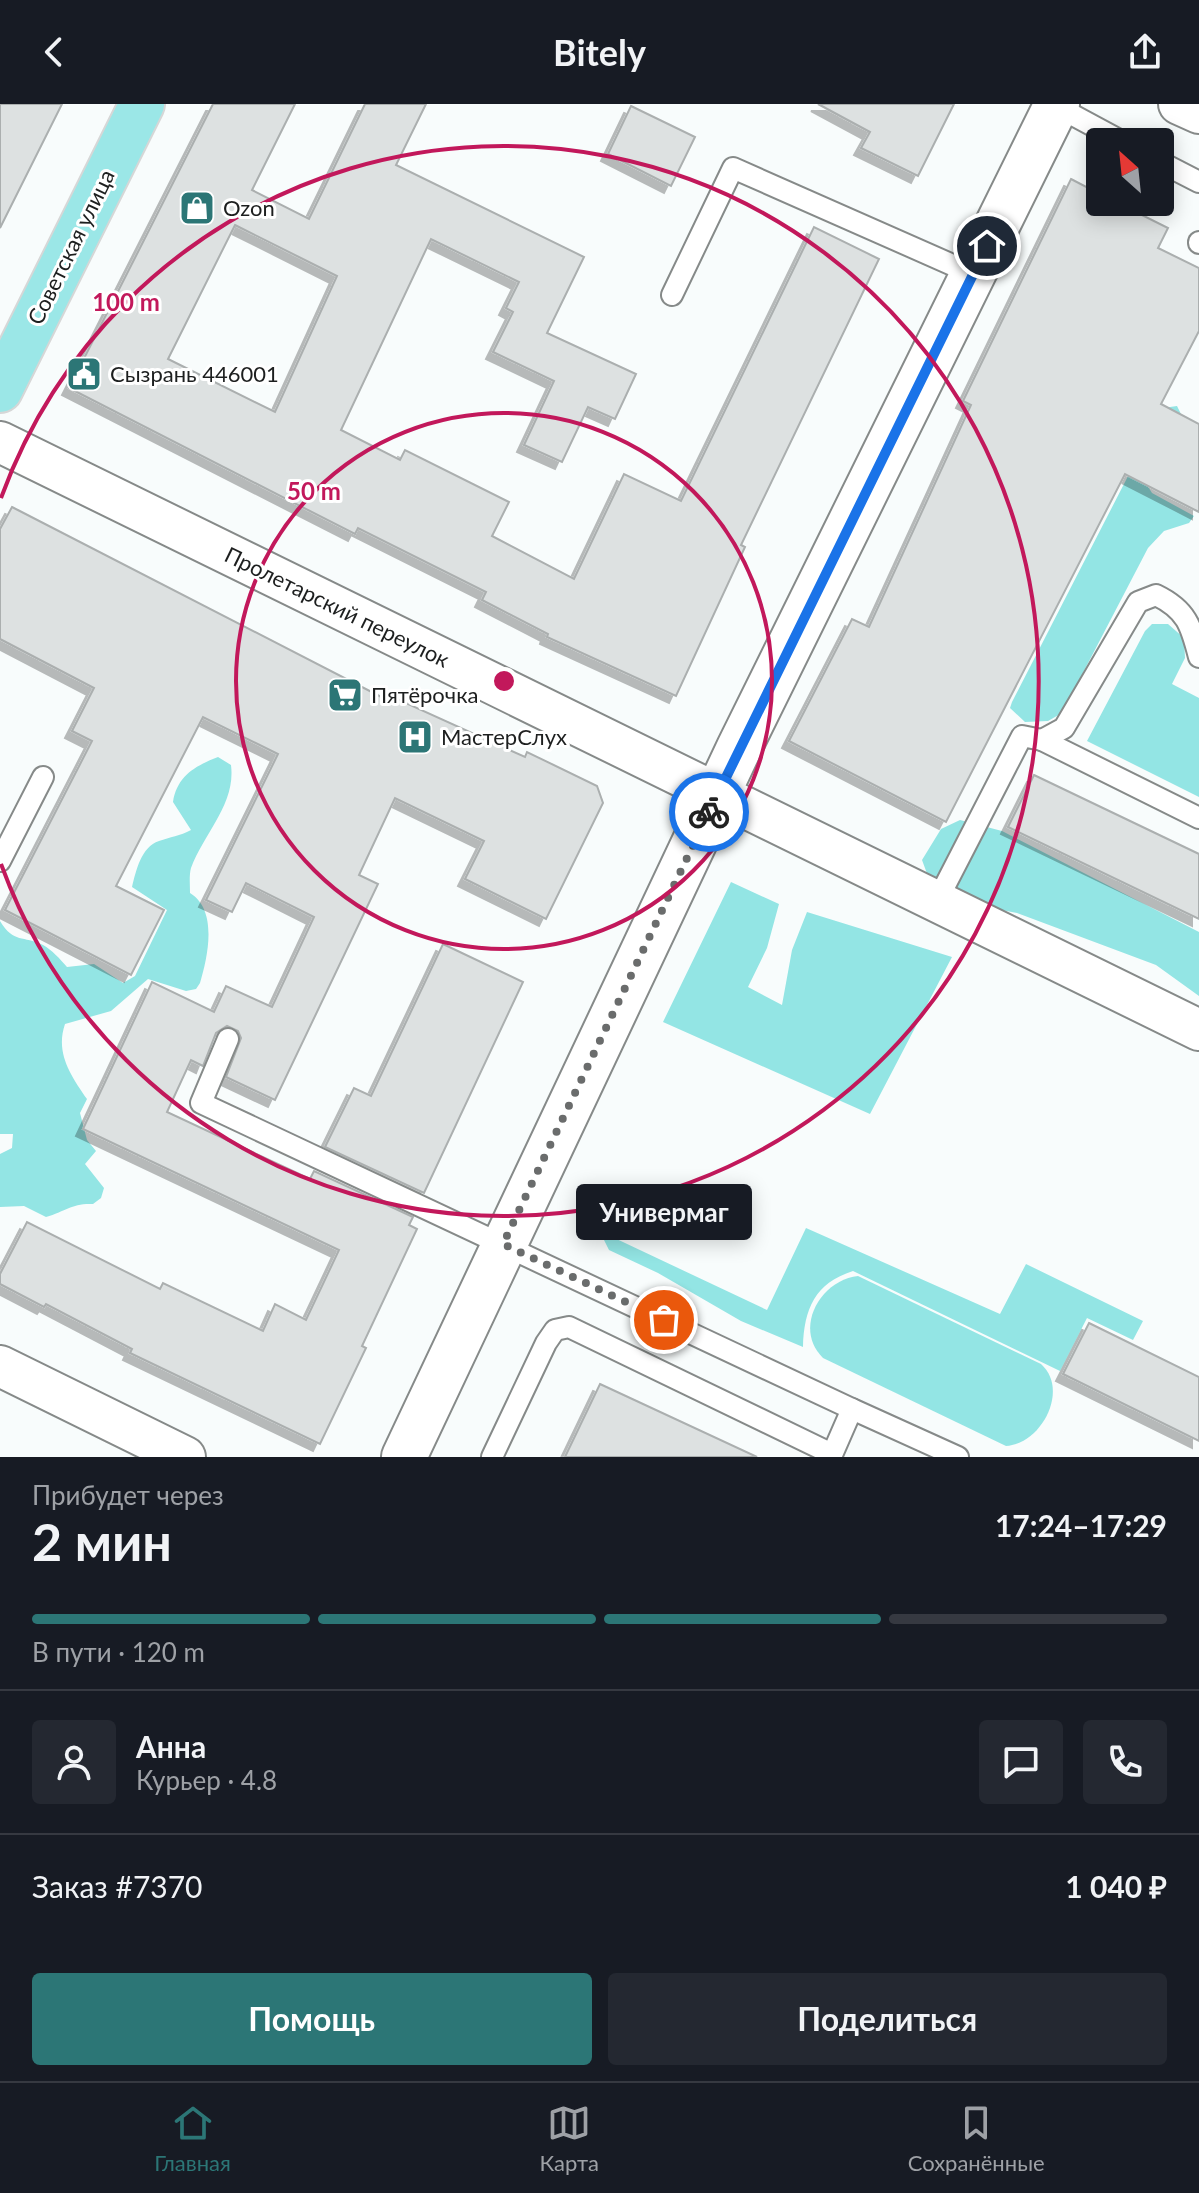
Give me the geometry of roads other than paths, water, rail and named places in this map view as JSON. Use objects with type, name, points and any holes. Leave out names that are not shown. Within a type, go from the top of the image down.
[{"type":"main road","name":"Советская улица","points":[[0,390],[142,104]]},
{"type":"street","points":[[1179,104],[1199,113]]},
{"type":"street","points":[[404,1457],[718,792],[1056,105]]},
{"type":"street","name":"Пролетарский переулок","points":[[0,442],[1199,1030]]},
{"type":"street","points":[[0,1366],[185,1457]]},
{"type":"lane","points":[[1056,105],[1098,128]]},
{"type":"lane","points":[[672,295],[733,168],[973,274]]},
{"type":"lane","points":[[1174,169],[1199,182]]},
{"type":"lane","points":[[1042,740],[1064,728],[1138,602],[1156,595],[1173,603],[1191,624],[1199,657]]},
{"type":"lane","points":[[937,901],[1022,736],[1042,740],[1199,818]]},
{"type":"lane","points":[[0,861],[43,777]]},
{"type":"lane","points":[[228,1039],[201,1103],[956,1457]]},
{"type":"lane","points":[[492,1457],[546,1343],[555,1330],[569,1327],[831,1455],[852,1409]]},
{"type":"place","name":"Ozon","points":[[197,208]]},
{"type":"place","name":"Сызрань 446001","points":[[84,374]]},
{"type":"place","name":"Пятёрочка","points":[[345,695]]},
{"type":"place","name":"МастерСлух","points":[[415,737]]},
{"type":"place","name":"Универмаг","points":[[664,1320]]}]
